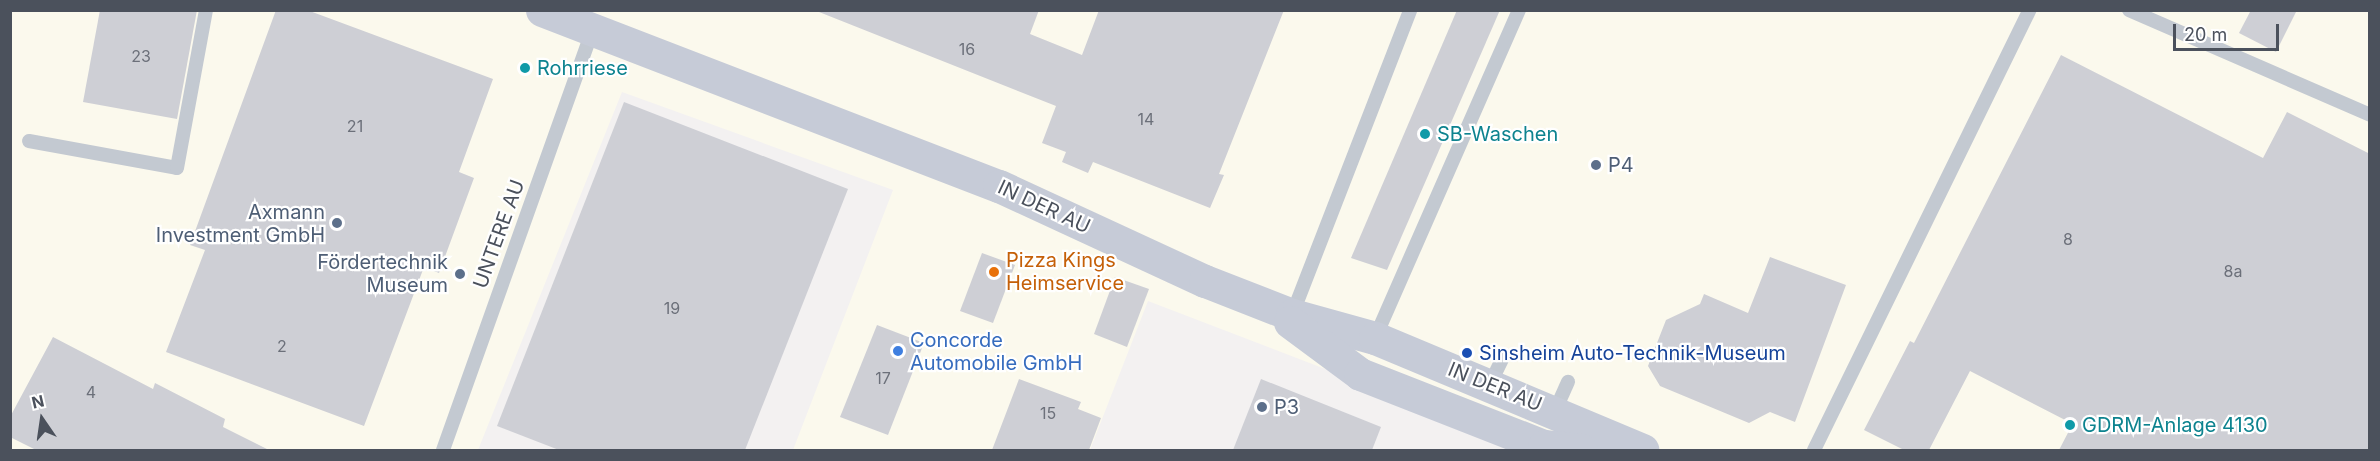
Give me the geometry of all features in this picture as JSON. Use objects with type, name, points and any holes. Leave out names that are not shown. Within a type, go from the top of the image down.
[{"type":"street","name":"IN DER AU","points":[[542,10],[999,186],[1204,281],[1281,311],[1496,371],[1555,411],[1643,450]]},
{"type":"street","points":[[1281,311],[1360,374],[1544,446],[1581,450]]},
{"type":"lane","points":[[29,141],[177,168],[206,10]]},
{"type":"lane","points":[[1281,311],[1410,10]]},
{"type":"lane","points":[[1375,338],[1519,10]]},
{"type":"lane","points":[[1814,450],[2030,10]]},
{"type":"lane","points":[[2129,10],[2370,115]]},
{"type":"lane","name":"UNTERE AU","points":[[443,450],[592,31]]},
{"type":"lane","points":[[1555,411],[1568,382]]},
{"type":"shaded area","points":[[10,11],[2369,11],[2369,450],[1536,450],[1148,301],[1090,450],[793,450],[893,190],[622,92],[478,450],[11,450]]},
{"type":"building","points":[[100,10],[197,10],[177,119],[83,102]]},
{"type":"building","points":[[276,10],[307,10],[493,79],[459,172],[474,178],[439,273],[424,267],[364,426],[166,352],[205,250],[190,245]]},
{"type":"building","points":[[814,10],[1039,10],[1030,34],[1082,55],[1099,10],[1284,10],[1219,174],[1224,175],[1210,208],[1093,162],[1088,173],[1062,162],[1066,152],[1042,143],[1056,106]]},
{"type":"building","name":"SB-Waschen","points":[[1457,10],[1500,10],[1387,270],[1351,258]]},
{"type":"building","points":[[2251,10],[2297,10],[2276,52],[2239,33]]},
{"type":"building","points":[[2061,55],[2263,158],[2287,112],[2370,154],[2370,450],[2059,450],[2071,427],[2069,422],[1970,371],[1929,450],[1904,450],[1864,430],[1910,341],[1914,343]]},
{"type":"building","points":[[624,102],[848,189],[745,450],[559,450],[497,426]]},
{"type":"building","points":[[982,253],[1015,265],[993,323],[960,311]]},
{"type":"building","points":[[1770,257],[1846,285],[1795,422],[1770,412],[1749,423],[1660,386],[1648,366],[1666,320],[1700,304],[1704,294],[1748,313]]},
{"type":"building","points":[[1115,277],[1149,289],[1127,347],[1094,334]]},
{"type":"building","points":[[877,325],[924,343],[888,435],[840,417]]},
{"type":"building","points":[[53,337],[153,389],[155,383],[225,419],[223,427],[269,450],[36,450],[10,437],[10,417]]},
{"type":"building","points":[[1019,379],[1081,402],[1078,409],[1101,418],[1089,450],[992,450]]},
{"type":"building","points":[[1261,379],[1381,427],[1372,450],[1233,450]]},
{"type":"place","name":"Rohrriese","points":[[525,68]]},
{"type":"place","name":"SB-Waschen","points":[[1425,134]]},
{"type":"place","name":"P4","points":[[1596,165]]},
{"type":"place","name":"Axmann Investment GmbH","points":[[337,223]]},
{"type":"place","name":"Pizza Kings Heimservice","points":[[994,272]]},
{"type":"place","name":"Fördertechnik Museum","points":[[460,274]]},
{"type":"place","name":"Concorde Automobile GmbH","points":[[898,351]]},
{"type":"place","name":"Sinsheim Auto-Technik-Museum","points":[[1467,353]]},
{"type":"place","name":"P3","points":[[1262,407]]},
{"type":"place","name":"GDRM-Anlage 4130","points":[[2070,425]]}]
